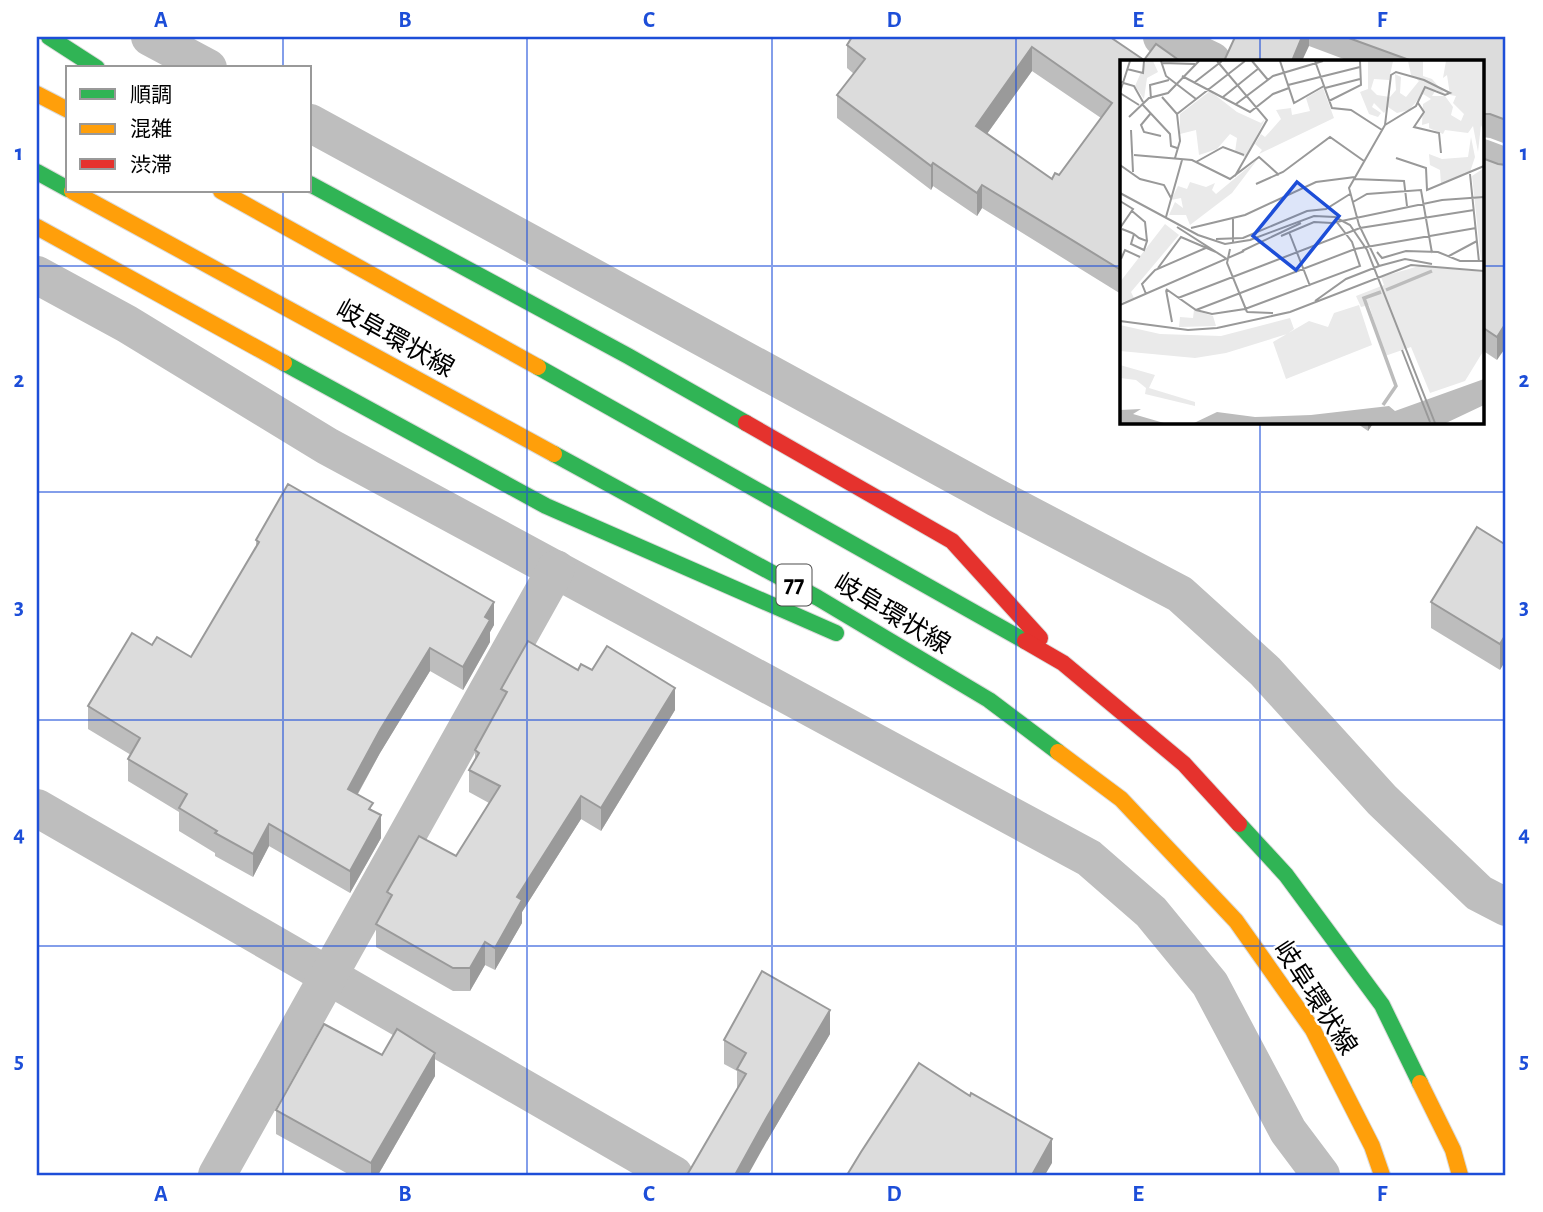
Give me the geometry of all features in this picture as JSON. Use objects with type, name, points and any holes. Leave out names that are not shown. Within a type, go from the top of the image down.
[{"type":"main road","points":[[49,37],[94,66]]},
{"type":"main road","points":[[37,94],[66,109]]},
{"type":"main road","name":"岐阜環状線","points":[[37,172],[66,188]]},
{"type":"main road","name":"77","points":[[312,185],[628,356],[952,541],[1063,663]]},
{"type":"main road","name":"岐阜環状線","points":[[74,192],[818,598],[989,700],[1121,799],[1236,921],[1313,1030],[1372,1146],[1382,1175]]},
{"type":"main road","name":"岐阜環状線","points":[[223,192],[725,470],[1063,663],[1184,764],[1286,875],[1382,1004],[1453,1150],[1460,1175]]},
{"type":"main road","name":"77","points":[[37,227],[546,506],[849,639]]},
{"type":"main road","name":"77","points":[[875,650],[989,700]]},
{"type":"street","points":[[150,37],[204,66]]},
{"type":"street","points":[[1161,37],[1210,60]]},
{"type":"street","points":[[312,125],[997,498],[1180,594],[1265,671],[1382,800],[1479,893],[1506,907]]},
{"type":"street","points":[[1484,159],[1506,167]]},
{"type":"street","points":[[37,275],[127,324],[327,446],[1089,858],[1151,912],[1210,984],[1288,1131],[1321,1175]]},
{"type":"street","points":[[217,1175],[556,569]]},
{"type":"street","points":[[37,808],[674,1175]]},
{"type":"building","points":[[852,37],[1110,37],[1144,60],[1120,60],[1120,269],[982,185],[977,193],[933,163],[931,166],[837,95],[865,59],[847,45]],"holes":[[[1032,47],[1112,103],[1059,175],[1055,173],[1052,179],[976,126]]]},
{"type":"building","points":[[1235,37],[1302,37],[1292,60],[1224,60]]},
{"type":"building","points":[[1346,37],[1506,37],[1506,120],[1484,114],[1484,60],[1409,60]]},
{"type":"building","points":[[1156,44],[1179,60],[1144,60]]},
{"type":"building","points":[[1484,159],[1506,165],[1506,323],[1497,337],[1484,328]]},
{"type":"building","points":[[288,484],[494,602],[485,617],[490,620],[463,667],[430,648],[348,789],[373,803],[369,809],[381,815],[350,871],[269,824],[253,854],[215,833],[217,831],[179,808],[187,794],[128,759],[140,738],[88,706],[132,633],[152,645],[157,637],[191,657],[259,542],[256,540]]},
{"type":"building","points":[[1477,527],[1506,545],[1506,634],[1500,644],[1431,602]]},
{"type":"building","points":[[528,641],[578,670],[581,664],[592,670],[607,646],[675,688],[601,808],[581,796],[517,897],[522,900],[495,948],[485,942],[470,968],[453,968],[376,924],[392,895],[387,892],[419,836],[456,856],[500,786],[469,770],[479,753],[475,750],[507,692],[501,689]]},
{"type":"building","points":[[762,971],[830,1010],[735,1175],[687,1175],[746,1074],[737,1069],[746,1053],[724,1040]]},
{"type":"building","points":[[324,1024],[382,1055],[397,1029],[435,1053],[371,1163],[276,1110]]},
{"type":"building","points":[[919,1063],[970,1096],[971,1093],[1052,1139],[1032,1175],[847,1175]]},
{"type":"traffic: fast","points":[[49,37],[94,66]]},
{"type":"traffic: fast","points":[[37,172],[66,188]]},
{"type":"traffic: fast","points":[[312,185],[746,423]]},
{"type":"traffic: fast","points":[[284,363],[546,506],[836,633]]},
{"type":"traffic: fast","points":[[538,367],[1025,641]]},
{"type":"traffic: fast","points":[[554,454],[818,598],[989,700],[1058,752]]},
{"type":"traffic: fast","points":[[1239,824],[1286,875],[1382,1005],[1420,1083]]},
{"type":"traffic: slow","points":[[37,94],[66,109]]},
{"type":"traffic: slow","points":[[74,192],[554,454]]},
{"type":"traffic: slow","points":[[223,192],[538,367]]},
{"type":"traffic: slow","points":[[37,227],[284,363]]},
{"type":"traffic: slow","points":[[1058,752],[1121,799],[1236,921],[1313,1030],[1372,1146],[1382,1175]]},
{"type":"traffic: slow","points":[[1420,1083],[1453,1150],[1460,1175]]},
{"type":"traffic: jam","points":[[746,423],[952,541],[1040,638]]},
{"type":"traffic: jam","points":[[1025,641],[1063,663],[1184,764],[1239,824]]}]
